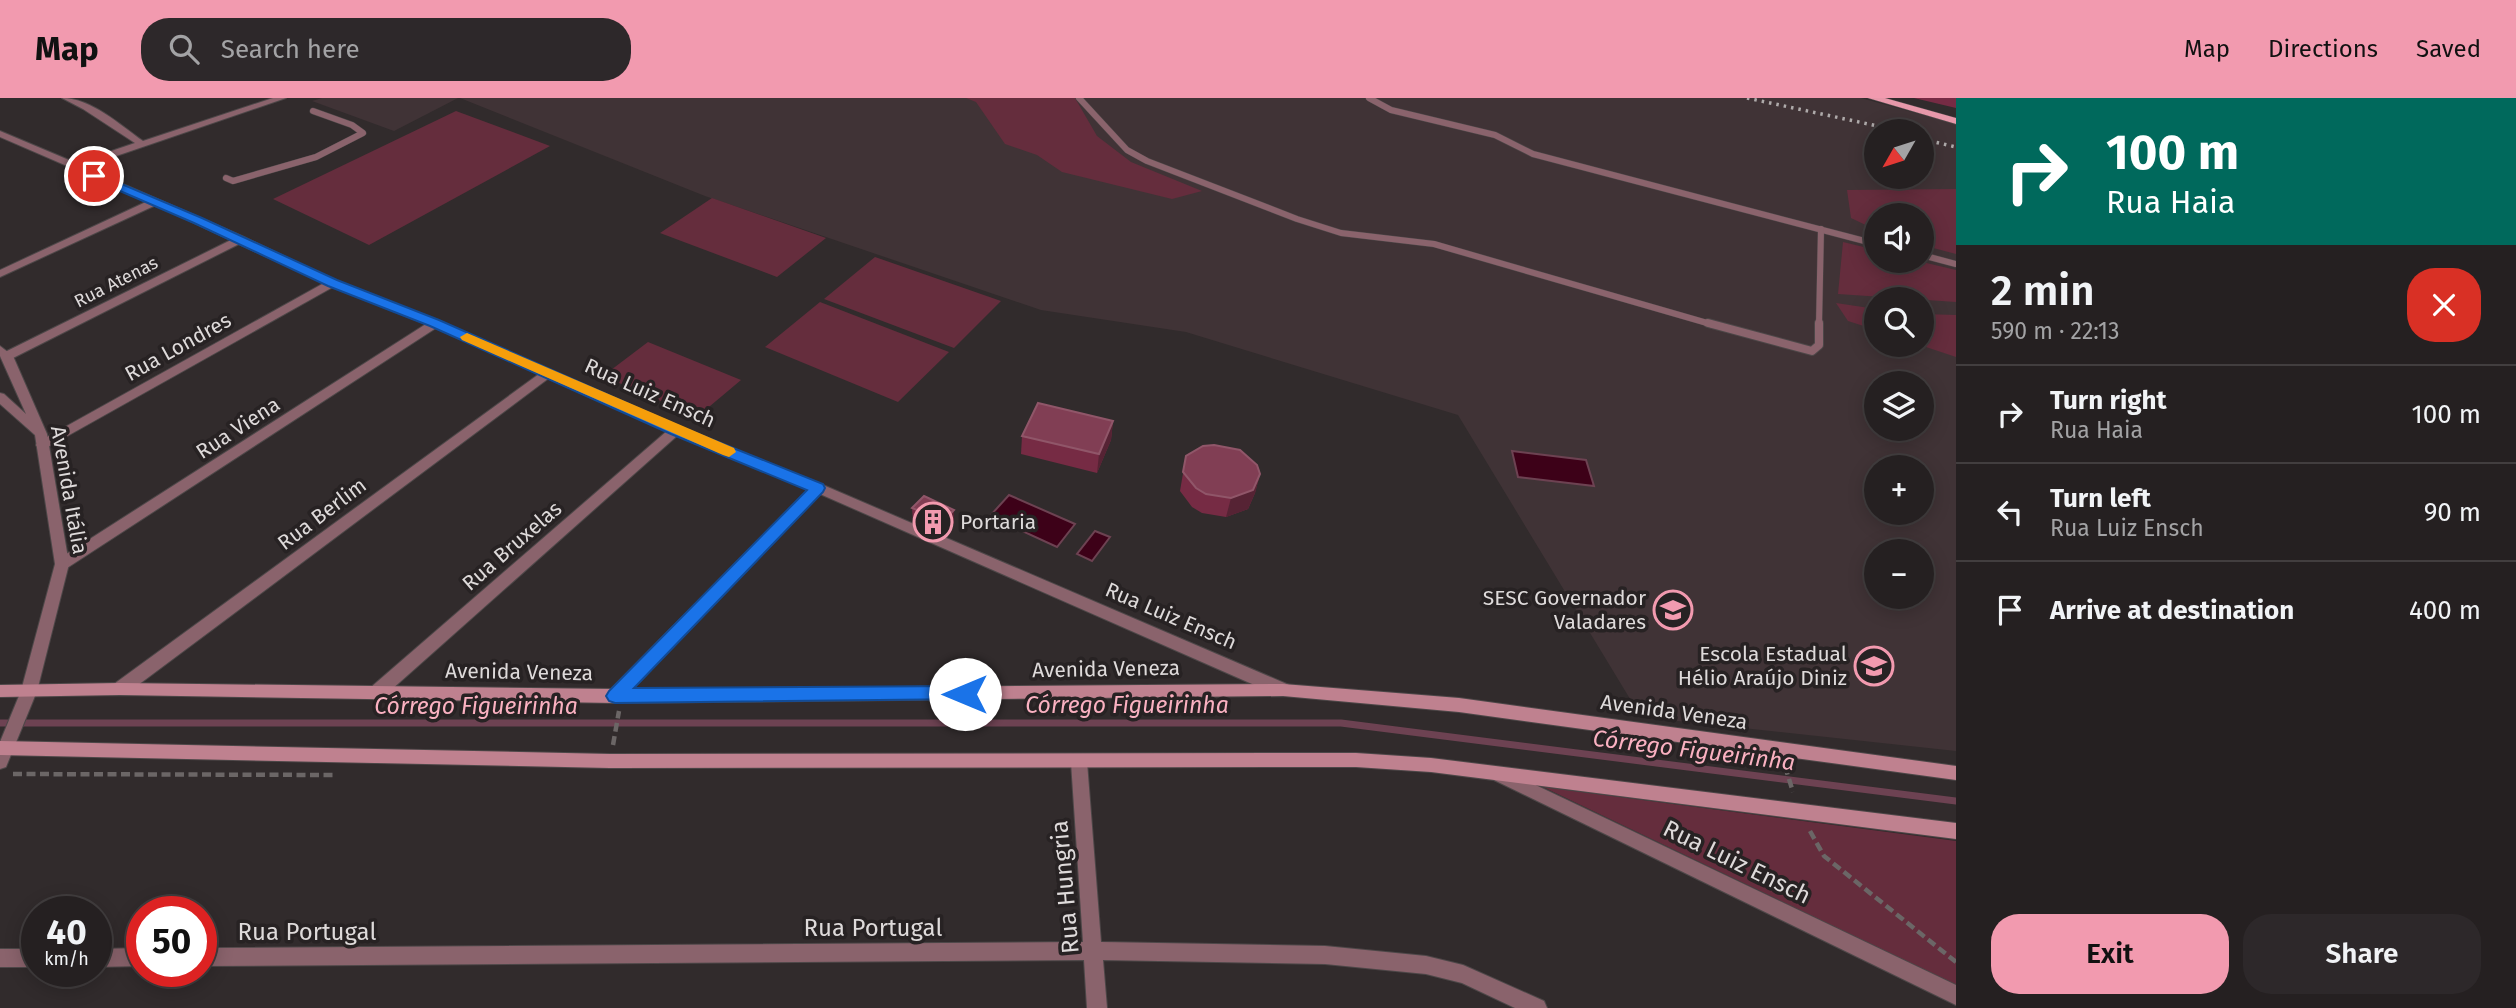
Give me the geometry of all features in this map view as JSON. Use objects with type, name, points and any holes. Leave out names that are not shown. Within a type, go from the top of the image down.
[{"type":"main road","points":[[1873,98],[1956,120]]},
{"type":"main road","name":"Avenida Veneza","points":[[0,691],[28,693],[120,689],[619,696],[1283,690],[1459,705],[1956,773]]},
{"type":"main road","points":[[5,749],[610,761],[1356,760],[1496,773],[1956,831]]},
{"type":"street","points":[[67,98],[86,107],[142,144]]},
{"type":"street","points":[[74,167],[282,98]]},
{"type":"street","name":"Rua Luiz Ensch","points":[[0,134],[156,201],[332,283],[435,323],[676,430],[818,488],[1283,690]]},
{"type":"street","points":[[0,274],[156,201]]},
{"type":"street","name":"Rua Atenas","points":[[3,353],[240,239]]},
{"type":"street","name":"Rua Londres","points":[[42,440],[332,283]]},
{"type":"street","name":"Rua Viena","points":[[62,564],[435,323]]},
{"type":"street","name":"Avenida Itália","points":[[3,353],[42,440],[62,564],[28,693],[5,749]]},
{"type":"street","name":"Rua Berlim","points":[[120,689],[548,373]]},
{"type":"street","points":[[0,397],[42,440]]},
{"type":"street","name":"Rua Bruxelas","points":[[376,693],[676,430]]},
{"type":"street","points":[[619,696],[818,488]]},
{"type":"street","name":"Rua Hungria","points":[[1079,761],[1095,951],[1097,1008]]},
{"type":"street","name":"Rua Luiz Ensch","points":[[1496,773],[1956,995]]},
{"type":"street","name":"Rua Portugal","points":[[217,957],[1095,951],[1325,955],[1426,965],[1463,974],[1537,1008]]},
{"type":"street","points":[[0,958],[21,958]]},
{"type":"lane","points":[[1079,98],[1127,150],[1147,161],[1297,219],[1352,235],[1434,244],[1801,350],[1812,351],[1819,345],[1821,229]]},
{"type":"lane","points":[[1369,98],[1391,110],[1495,135],[1533,154],[1864,241]]},
{"type":"lane","points":[[226,178],[233,181],[316,157],[363,133],[352,125],[313,111]]},
{"type":"lane","points":[[1934,259],[1956,264]]},
{"type":"path","points":[[610,761],[619,696]]},
{"type":"path","points":[[1780,750],[1799,810],[1824,856],[1956,962]]},
{"type":"path","points":[[0,774],[343,775]]},
{"type":"shaded area","points":[[322,98],[458,98],[394,131],[312,101]]},
{"type":"shaded area","points":[[460,98],[1861,98],[1956,124],[1956,751],[1641,717],[1458,415],[1186,332],[1041,310],[705,196]]},
{"type":"shaded area","points":[[966,98],[1075,98],[1097,136],[1131,162],[1202,191],[1172,199],[1062,172],[1037,155],[1005,144],[976,102]]},
{"type":"shaded area","points":[[456,111],[550,146],[369,245],[273,199]]},
{"type":"shaded area","points":[[1956,189],[1956,254],[1934,248],[1934,203],[1864,203],[1864,224],[1851,218],[1847,190]]},
{"type":"shaded area","points":[[712,198],[826,238],[777,277],[660,233]]},
{"type":"shaded area","points":[[1843,242],[1864,247],[1864,273],[1934,273],[1934,265],[1956,270],[1956,302],[1934,301],[1934,287],[1864,287],[1864,296],[1838,294]]},
{"type":"shaded area","points":[[875,257],[1001,301],[954,348],[824,299]]},
{"type":"shaded area","points":[[820,302],[949,352],[898,402],[765,347]]},
{"type":"shaded area","points":[[1836,303],[1864,307],[1864,326],[1848,321]]},
{"type":"shaded area","points":[[1934,314],[1956,315],[1956,357],[1934,350]]},
{"type":"shaded area","points":[[648,342],[741,380],[697,417],[603,376]]},
{"type":"shaded area","points":[[1512,451],[1586,460],[1594,486],[1518,477]]},
{"type":"shaded area","points":[[1009,495],[1075,524],[1057,547],[990,516]]},
{"type":"shaded area","points":[[1095,531],[1110,537],[1092,561],[1077,554]]},
{"type":"shaded area","points":[[1543,787],[1956,841],[1956,985]]},
{"type":"building","points":[[1038,403],[1113,421],[1099,454],[1022,436]]},
{"type":"building","points":[[1214,445],[1240,450],[1257,465],[1260,474],[1253,490],[1231,498],[1206,494],[1196,488],[1183,472],[1186,456],[1203,446]]},
{"type":"building","points":[[924,496],[954,510],[943,521],[912,508]]},
{"type":"waterway","name":"Córrego Figueirinha","points":[[0,723],[1341,723],[1956,801]]},
{"type":"railway","points":[[1747,98],[1864,123]]},
{"type":"railway","points":[[1934,142],[1956,147]]},
{"type":"slow traffic","points":[[467,337],[729,452]]},
{"type":"place","name":"Portaria","points":[[933,522]]},
{"type":"place","name":"SESC Governador Valadares","points":[[1673,610]]},
{"type":"place","name":"Escola Estadual Hélio Araújo Diniz","points":[[1874,666]]},
{"type":"route","points":[[94,176],[156,201],[332,283],[435,323],[676,430],[818,488],[615,696],[965,694]]}]
